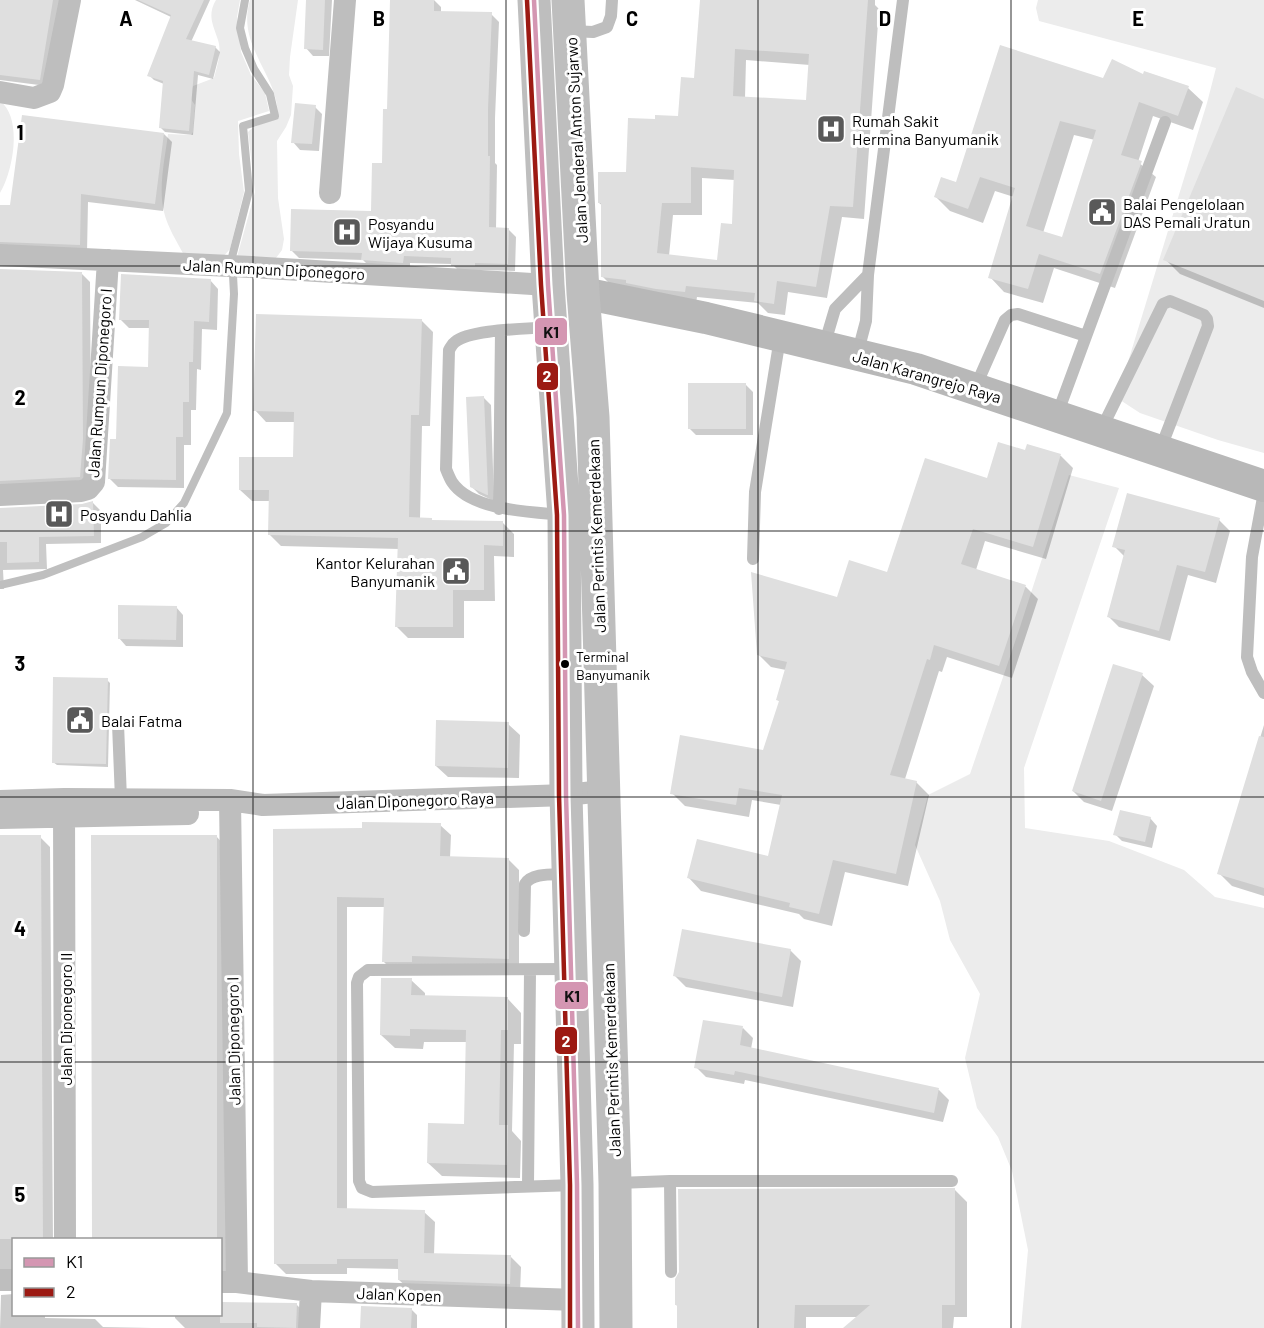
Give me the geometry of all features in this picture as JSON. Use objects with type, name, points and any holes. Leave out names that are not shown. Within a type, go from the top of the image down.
[{"type":"highway","points":[[534,0],[548,285]]},
{"type":"highway","name":"Jalan Jenderal Anton Sujarwo","points":[[569,16],[583,287]]},
{"type":"highway","name":"Jalan Perintis Kemerdekaan","points":[[548,285],[564,515],[566,795],[577,1185],[578,1314]]},
{"type":"highway","name":"Jalan Perintis Kemerdekaan","points":[[583,287],[592,417],[615,1183],[616,1328]]},
{"type":"highway","points":[[577,1185],[615,1183]]},
{"type":"main road","name":"Jalan Karangrejo Raya","points":[[583,287],[916,369],[1264,486]]},
{"type":"street","points":[[0,92],[34,98],[45,96],[50,92],[70,0]]},
{"type":"street","points":[[330,192],[345,0]]},
{"type":"street","name":"Jalan Rumpun Diponegoro","points":[[0,255],[548,285]]},
{"type":"street","name":"Jalan Rumpun Diponegoro I","points":[[0,495],[81,491],[88,489],[94,482],[108,260]]},
{"type":"street","points":[[566,795],[603,791]]},
{"type":"street","name":"Jalan Diponegoro Raya","points":[[0,801],[64,808],[230,807],[566,795]]},
{"type":"street","name":"Jalan Diponegoro Raya","points":[[0,818],[121,799],[230,807]]},
{"type":"street","name":"Jalan Diponegoro I","points":[[229,1282],[230,807]]},
{"type":"street","name":"Jalan Diponegoro II","points":[[64,808],[65,1238]]},
{"type":"street","name":"Jalan Kopen","points":[[229,1282],[578,1314]]},
{"type":"street","points":[[309,1328],[312,1291]]},
{"type":"lane","points":[[569,16],[592,32],[607,27],[612,16],[612,0]]},
{"type":"lane","points":[[857,355],[866,321],[868,275],[903,0]]},
{"type":"lane","points":[[1057,417],[1166,122]]},
{"type":"lane","points":[[824,347],[835,309],[868,275]]},
{"type":"lane","points":[[1101,431],[1163,304],[1170,302],[1204,315],[1208,326],[1159,451]]},
{"type":"lane","points":[[974,388],[1005,320],[1011,315],[1018,314],[1086,336]]},
{"type":"lane","points":[[551,327],[466,336],[455,342],[449,350],[446,469],[453,484],[466,495],[499,509],[564,515]]},
{"type":"lane","points":[[499,509],[501,331]]},
{"type":"lane","points":[[753,559],[755,492],[780,337]]},
{"type":"lane","points":[[1264,492],[1252,557],[1247,657],[1252,672],[1264,693]]},
{"type":"lane","points":[[118,724],[121,799]]},
{"type":"lane","points":[[524,931],[527,879],[533,876],[569,874]]},
{"type":"lane","points":[[572,969],[368,970],[359,977],[357,983],[359,1180],[362,1188],[372,1192],[577,1185]]},
{"type":"lane","points":[[528,1186],[530,971]]},
{"type":"lane","points":[[670,1181],[671,1272]]},
{"type":"lane","points":[[615,1183],[952,1181]]},
{"type":"shaded area","points":[[216,0],[240,0],[237,17],[241,52],[251,75],[265,93],[269,111],[238,121],[244,192],[230,249],[222,258],[184,255],[165,217],[162,203],[168,134],[191,135],[195,105],[188,95],[193,86],[214,78],[219,49],[211,15]]},
{"type":"shaded area","points":[[250,0],[298,0],[290,57],[289,75],[293,86],[291,115],[277,141],[278,198],[284,239],[282,250],[276,258],[237,257],[255,192],[248,132],[278,116],[272,87],[248,32],[247,16]]},
{"type":"shaded area","points":[[1038,0],[1264,0],[1264,453],[1140,413],[1117,398],[1216,68],[1039,21],[1036,8]]},
{"type":"shaded area","points":[[0,101],[12,120],[14,145],[9,172],[0,193]]},
{"type":"shaded area","points":[[1069,475],[1119,488],[1024,768],[1025,828],[1109,841],[1184,870],[1215,897],[1264,908],[1264,1328],[1021,1328],[1028,1250],[1012,1171],[998,1137],[977,1108],[965,1058],[980,994],[950,940],[940,901],[915,845],[928,795],[970,774]]},
{"type":"building","points":[[0,0],[53,0],[40,80],[0,75]]},
{"type":"building","points":[[138,0],[204,0],[186,39],[216,46],[209,75],[194,71],[189,131],[159,128],[163,81],[147,76],[171,15]]},
{"type":"building","points":[[306,0],[325,0],[323,50],[304,49]]},
{"type":"building","points":[[390,0],[434,0],[434,11],[492,12],[488,109],[489,227],[509,228],[508,264],[475,263],[475,266],[451,266],[451,258],[404,256],[403,263],[361,260],[362,253],[290,251],[291,209],[371,211],[372,163],[382,163],[383,109],[387,109]]},
{"type":"building","points":[[700,0],[868,0],[853,207],[830,206],[816,287],[777,281],[774,304],[754,301],[755,293],[686,286],[685,292],[656,289],[626,283],[626,280],[601,277],[601,203],[598,203],[598,172],[626,172],[628,118],[655,119],[655,115],[678,116],[681,77],[694,78]],"holes":[[[735,49],[809,54],[806,100],[733,96]],[[691,167],[734,170],[732,224],[721,223],[717,260],[657,253],[662,203],[691,203]]]},
{"type":"building","points":[[1000,45],[1103,78],[1112,59],[1143,74],[1144,71],[1189,86],[1178,116],[1139,102],[1121,155],[1142,161],[1100,274],[1039,254],[1028,289],[988,278],[1015,188],[980,177],[968,209],[934,197],[941,177],[956,182]],"holes":[[[1060,121],[1096,130],[1062,237],[1026,226]]]},
{"type":"building","points":[[1236,87],[1264,99],[1264,301],[1163,260]]},
{"type":"building","points":[[295,103],[316,105],[312,144],[291,143]]},
{"type":"building","points":[[22,115],[164,133],[155,204],[81,194],[80,245],[0,242],[0,205],[10,205]]},
{"type":"building","points":[[0,269],[82,272],[83,439],[80,477],[0,481]]},
{"type":"building","points":[[121,274],[211,279],[209,322],[194,321],[193,362],[189,362],[189,402],[183,402],[183,437],[176,437],[176,480],[108,479],[110,439],[116,439],[118,366],[148,367],[149,320],[119,320]]},
{"type":"building","points":[[256,314],[422,319],[419,415],[411,415],[409,517],[432,518],[432,520],[503,521],[503,546],[484,545],[484,590],[453,590],[453,627],[395,627],[398,538],[268,535],[269,490],[239,490],[239,457],[293,457],[294,412],[253,411]]},
{"type":"building","points":[[688,383],[746,383],[746,429],[688,429]]},
{"type":"building","points":[[484,396],[488,495],[470,487],[466,397]]},
{"type":"building","points":[[998,442],[1025,450],[1027,444],[1061,454],[1033,547],[973,529],[961,564],[1026,585],[999,666],[934,645],[930,660],[927,659],[890,775],[917,781],[896,874],[833,860],[819,914],[789,907],[790,903],[687,878],[697,839],[768,856],[782,795],[739,788],[736,805],[670,794],[680,735],[763,750],[779,701],[776,700],[787,662],[757,655],[751,572],[837,597],[849,560],[887,572],[925,458],[987,478]]},
{"type":"building","points":[[1127,493],[1220,518],[1205,572],[1177,565],[1159,631],[1107,617],[1125,550],[1112,547]]},
{"type":"building","points":[[93,501],[94,536],[39,537],[39,562],[7,563],[7,542],[0,542],[0,508],[82,504]]},
{"type":"building","points":[[118,605],[177,606],[176,640],[118,639]]},
{"type":"building","points":[[1113,664],[1143,673],[1101,801],[1072,791]]},
{"type":"building","name":"Balai Fatma","points":[[53,677],[108,678],[106,764],[52,763]]},
{"type":"building","points":[[436,720],[509,722],[508,768],[435,766]]},
{"type":"building","points":[[1259,736],[1264,737],[1264,888],[1217,874]]},
{"type":"building","points":[[1120,810],[1151,817],[1145,842],[1113,835]]},
{"type":"building","points":[[362,822],[441,823],[440,856],[509,858],[509,959],[412,956],[412,962],[382,962],[384,898],[337,897],[337,1208],[425,1210],[424,1253],[511,1255],[510,1284],[398,1280],[398,1259],[337,1259],[337,1264],[274,1264],[273,829],[362,828]]},
{"type":"building","points":[[0,835],[41,835],[43,1238],[0,1239]]},
{"type":"building","points":[[91,835],[217,835],[217,1238],[92,1238]]},
{"type":"building","points":[[682,929],[791,949],[782,997],[673,976]]},
{"type":"building","points":[[381,978],[412,978],[411,995],[508,997],[508,1030],[501,1030],[499,1125],[508,1125],[507,1165],[427,1163],[428,1123],[464,1124],[466,1030],[410,1029],[410,1036],[380,1035]]},
{"type":"building","points":[[703,1020],[743,1026],[740,1045],[939,1088],[934,1113],[735,1071],[734,1075],[694,1068]]},
{"type":"building","points":[[955,1188],[955,1305],[942,1305],[942,1328],[843,1328],[870,1305],[795,1305],[794,1328],[677,1328],[675,1279],[679,1272],[678,1189]]},
{"type":"building","points":[[222,1302],[297,1303],[296,1328],[257,1327],[257,1323],[220,1323]]},
{"type":"building","points":[[361,1306],[412,1308],[411,1328],[360,1328]]},
{"type":"waterway","points":[[0,585],[43,575],[142,537],[166,523],[184,503],[227,413],[234,294],[232,257],[249,191],[243,126],[275,116],[270,94],[254,69],[245,48],[240,28],[245,0]]},
{"type":"transit line","name":"2","points":[[527,0],[541,285],[557,515],[559,795],[570,1185],[570,1328]]},
{"type":"transit line","name":"K1","points":[[534,0],[548,285],[564,515],[566,795],[577,1185],[578,1328]]},
{"type":"place","name":"Rumah Sakit Hermina Banyumanik","points":[[831,129]]},
{"type":"place","name":"Balai Pengelolaan DAS Pemali Jratun","points":[[1102,212]]},
{"type":"place","name":"Posyandu Wijaya Kusuma","points":[[347,232]]},
{"type":"place","name":"Posyandu Dahlia","points":[[59,514]]},
{"type":"place","name":"Kantor Kelurahan Banyumanik","points":[[456,571]]},
{"type":"place","name":"Terminal Banyumanik","points":[[565,664]]},
{"type":"place","name":"Balai Fatma","points":[[80,720]]}]
